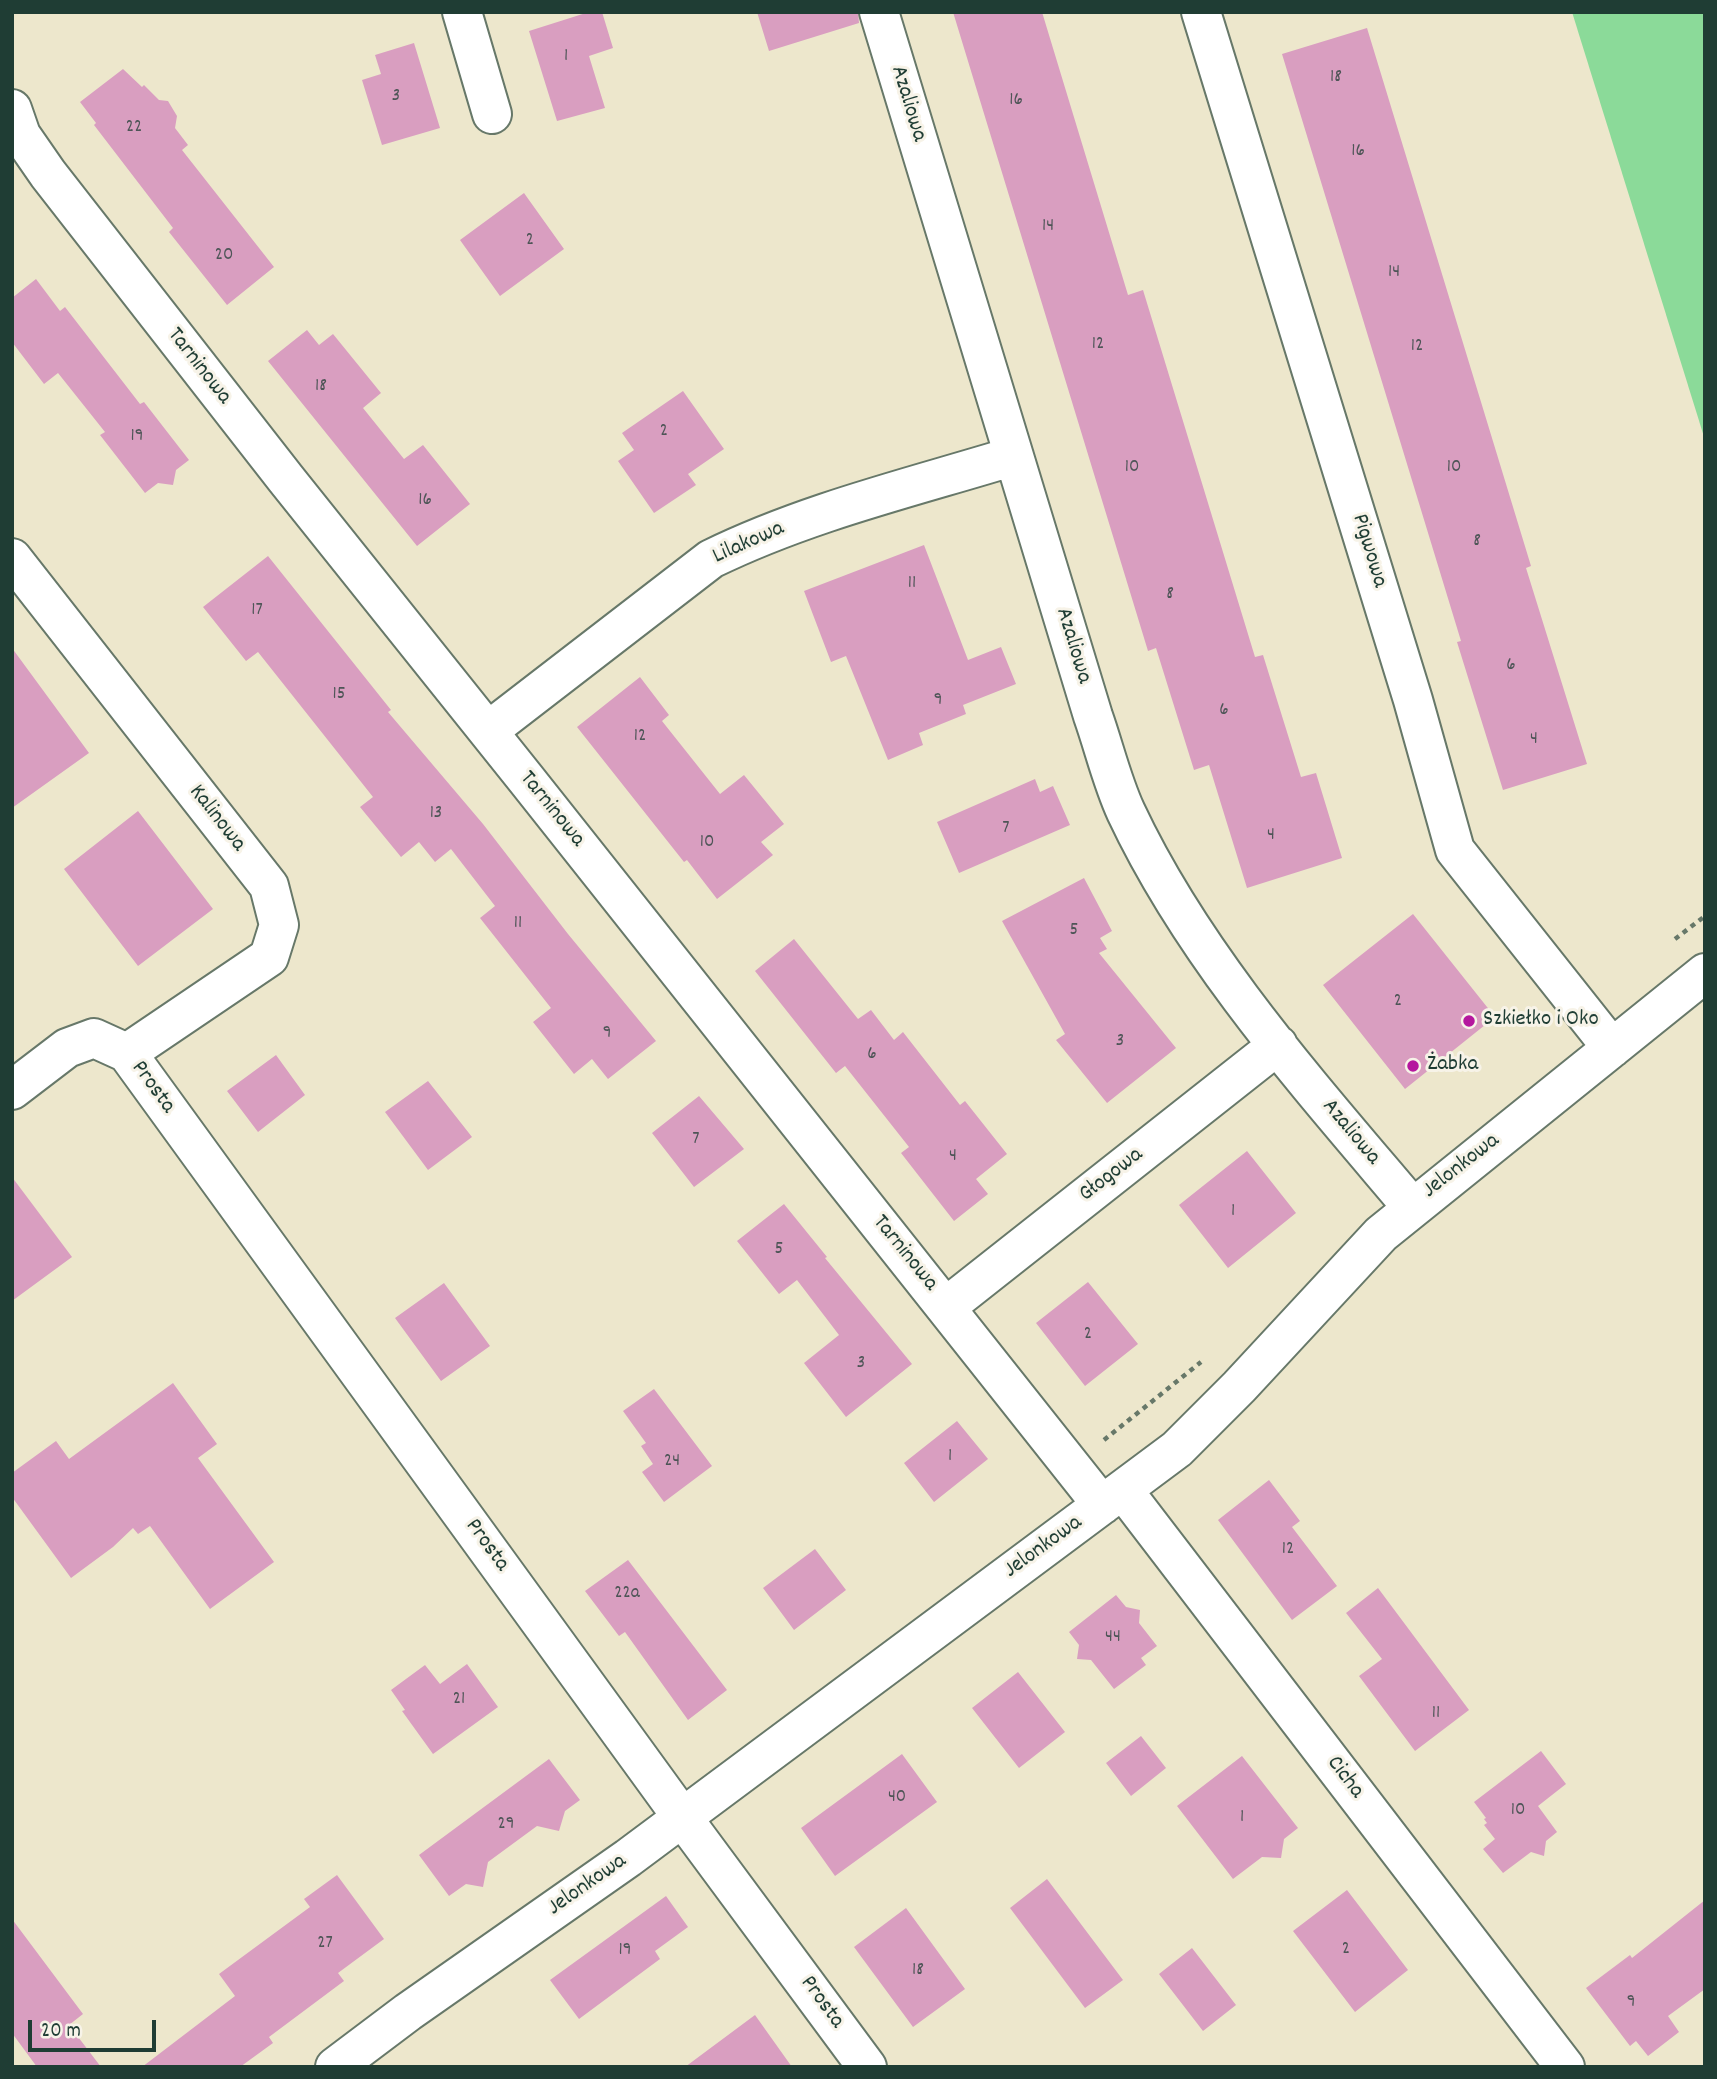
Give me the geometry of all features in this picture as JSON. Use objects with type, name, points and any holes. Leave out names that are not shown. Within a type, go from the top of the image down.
[{"type":"street","points":[[461,12],[492,114]]},
{"type":"street","name":"Azaliowa","points":[[879,12],[1093,716],[1125,810],[1185,919],[1278,1045],[1412,1207]]},
{"type":"street","name":"Pigwowa","points":[[1202,12],[1413,700],[1455,849],[1612,1048]]},
{"type":"street","name":"Tarninowa","points":[[12,109],[21,135],[48,174],[286,479],[946,1307],[1112,1497]]},
{"type":"street","name":"Lilakowa","points":[[488,732],[711,559],[751,540],[815,516],[1014,456]]},
{"type":"street","name":"Kalinowa","points":[[12,558],[269,886],[279,925],[269,957],[111,1046],[67,1048],[12,1090]]},
{"type":"street","name":"Jelonkowa","points":[[335,2067],[681,1817],[1177,1449],[1200,1428],[1381,1234],[1705,973]]},
{"type":"street","name":"Głogowa","points":[[946,1307],[1278,1045]]},
{"type":"street","name":"Prosta","points":[[111,1046],[867,2067]]},
{"type":"street","name":"Cicha","points":[[1112,1497],[1565,2067]]},
{"type":"green space","points":[[1572,12],[1705,12],[1705,440]]},
{"type":"building","points":[[589,12],[602,12],[613,48],[589,56],[605,108],[557,121],[529,31]]},
{"type":"building","points":[[757,12],[858,12],[859,23],[769,51]]},
{"type":"building","points":[[953,12],[1042,12],[1128,295],[1143,290],[1255,657],[1263,655],[1301,777],[1316,773],[1342,858],[1247,888],[1209,765],[1194,770],[1156,648],[1148,651]]},
{"type":"building","points":[[1367,28],[1531,566],[1526,568],[1587,764],[1503,790],[1457,642],[1461,641],[1282,54]]},
{"type":"building","points":[[414,43],[440,128],[382,145],[362,80],[381,74],[375,55]]},
{"type":"building","points":[[123,69],[159,100],[168,101],[177,116],[175,128],[188,145],[182,150],[274,267],[227,305],[169,232],[173,228],[94,125],[96,123],[80,102]]},
{"type":"building","points":[[524,193],[564,249],[500,296],[460,240]]},
{"type":"building","points":[[36,279],[60,311],[65,307],[140,404],[144,402],[189,460],[176,470],[173,485],[158,483],[145,493],[100,435],[105,432],[58,373],[44,384],[12,342],[12,298]]},
{"type":"building","points":[[307,330],[319,345],[333,334],[381,393],[363,408],[404,459],[423,445],[470,504],[417,546],[268,361]]},
{"type":"building","points":[[683,391],[724,449],[688,474],[696,485],[654,513],[618,461],[634,450],[622,433]]},
{"type":"building","points":[[924,545],[968,660],[1001,647],[1016,684],[963,705],[966,714],[919,733],[923,745],[888,760],[846,656],[831,662],[804,591]]},
{"type":"building","points":[[268,556],[391,710],[388,712],[483,824],[568,934],[656,1041],[608,1079],[592,1059],[574,1074],[533,1022],[551,1008],[480,918],[495,906],[451,849],[435,862],[419,842],[401,857],[360,807],[373,797],[258,652],[246,661],[203,607]]},
{"type":"building","points":[[12,648],[89,753],[12,808]]},
{"type":"building","points":[[640,677],[669,715],[662,721],[720,794],[744,775],[784,824],[761,842],[773,855],[717,899],[687,860],[684,862],[577,727]]},
{"type":"building","points":[[1035,779],[1040,792],[1053,786],[1070,825],[959,873],[937,822]]},
{"type":"building","points":[[138,811],[213,909],[138,966],[64,869]]},
{"type":"building","points":[[1084,878],[1112,931],[1100,938],[1107,949],[1099,953],[1176,1048],[1107,1103],[1056,1040],[1065,1034],[1002,921]]},
{"type":"building","points":[[1413,914],[1495,1017],[1405,1089],[1323,985]]},
{"type":"building","points":[[794,939],[858,1019],[871,1010],[894,1040],[903,1032],[960,1105],[965,1101],[1007,1154],[976,1179],[988,1194],[954,1221],[901,1153],[909,1147],[845,1066],[836,1073],[755,971]]},
{"type":"building","points":[[276,1055],[305,1095],[258,1132],[227,1091]]},
{"type":"building","points":[[428,1081],[472,1137],[428,1170],[385,1112]]},
{"type":"building","points":[[699,1096],[744,1149],[694,1187],[652,1133]]},
{"type":"building","points":[[1247,1151],[1296,1213],[1228,1268],[1179,1205]]},
{"type":"building","points":[[12,1177],[72,1257],[12,1301]]},
{"type":"building","points":[[784,1204],[912,1364],[846,1417],[804,1363],[839,1335],[797,1280],[779,1294],[737,1241]]},
{"type":"building","points":[[1088,1282],[1138,1344],[1085,1386],[1036,1323]]},
{"type":"building","points":[[444,1283],[490,1346],[441,1381],[395,1318]]},
{"type":"building","points":[[173,1383],[217,1444],[198,1458],[274,1562],[210,1609],[150,1526],[138,1534],[133,1528],[113,1547],[71,1578],[12,1497],[12,1473],[56,1441],[69,1459]]},
{"type":"building","points":[[654,1389],[712,1466],[664,1502],[642,1472],[653,1464],[641,1446],[646,1443],[623,1411]]},
{"type":"building","points":[[957,1421],[988,1459],[934,1502],[904,1463]]},
{"type":"building","points":[[1269,1480],[1300,1521],[1292,1527],[1337,1586],[1292,1620],[1218,1520]]},
{"type":"building","points":[[815,1549],[846,1590],[794,1630],[763,1588]]},
{"type":"building","points":[[628,1560],[727,1690],[688,1720],[625,1632],[619,1636],[585,1591]]},
{"type":"building","points":[[1378,1588],[1469,1710],[1415,1751],[1359,1676],[1382,1659],[1346,1613]]},
{"type":"building","points":[[1116,1595],[1126,1607],[1140,1610],[1139,1623],[1157,1646],[1141,1658],[1146,1665],[1114,1689],[1091,1660],[1077,1659],[1079,1645],[1069,1632]]},
{"type":"building","points":[[467,1664],[498,1707],[433,1754],[402,1711],[405,1710],[391,1690],[425,1665],[440,1684]]},
{"type":"building","points":[[1018,1672],[1065,1732],[1019,1768],[972,1708]]},
{"type":"building","points":[[1141,1736],[1166,1768],[1131,1796],[1106,1763]]},
{"type":"building","points":[[1541,1751],[1566,1784],[1538,1806],[1557,1832],[1546,1841],[1544,1856],[1531,1852],[1503,1873],[1483,1849],[1495,1839],[1484,1825],[1487,1823],[1484,1819],[1486,1818],[1474,1802]]},
{"type":"building","points":[[902,1754],[937,1802],[835,1876],[801,1828]]},
{"type":"building","points":[[1242,1756],[1298,1828],[1284,1839],[1281,1858],[1262,1857],[1233,1879],[1177,1806]]},
{"type":"building","points":[[549,1759],[580,1800],[565,1811],[559,1831],[537,1826],[488,1862],[483,1887],[466,1884],[449,1896],[419,1855]]},
{"type":"building","points":[[337,1875],[384,1939],[338,1973],[344,1981],[269,2037],[273,2043],[240,2067],[142,2067],[235,1996],[219,1974],[310,1907],[304,1899]]},
{"type":"building","points":[[1047,1879],[1123,1980],[1085,2008],[1010,1908]]},
{"type":"building","points":[[1347,1890],[1408,1970],[1355,2012],[1293,1931]]},
{"type":"building","points":[[666,1896],[688,1927],[655,1951],[660,1959],[579,2019],[550,1980]]},
{"type":"building","points":[[1705,1900],[1705,1989],[1668,2016],[1679,2032],[1648,2056],[1636,2041],[1630,2046],[1586,1988],[1630,1955],[1632,1958]]},
{"type":"building","points":[[906,1908],[965,1989],[913,2027],[854,1947]]},
{"type":"building","points":[[12,1919],[83,2014],[69,2025],[101,2067],[37,2067],[12,2033]]},
{"type":"building","points":[[1192,1948],[1236,2005],[1203,2031],[1159,1974]]},
{"type":"building","points":[[755,2015],[792,2067],[685,2067]]},
{"type":"place","name":"Szkiełko i Oko","points":[[1469,1021]]},
{"type":"place","name":"Żabka","points":[[1413,1066]]}]
